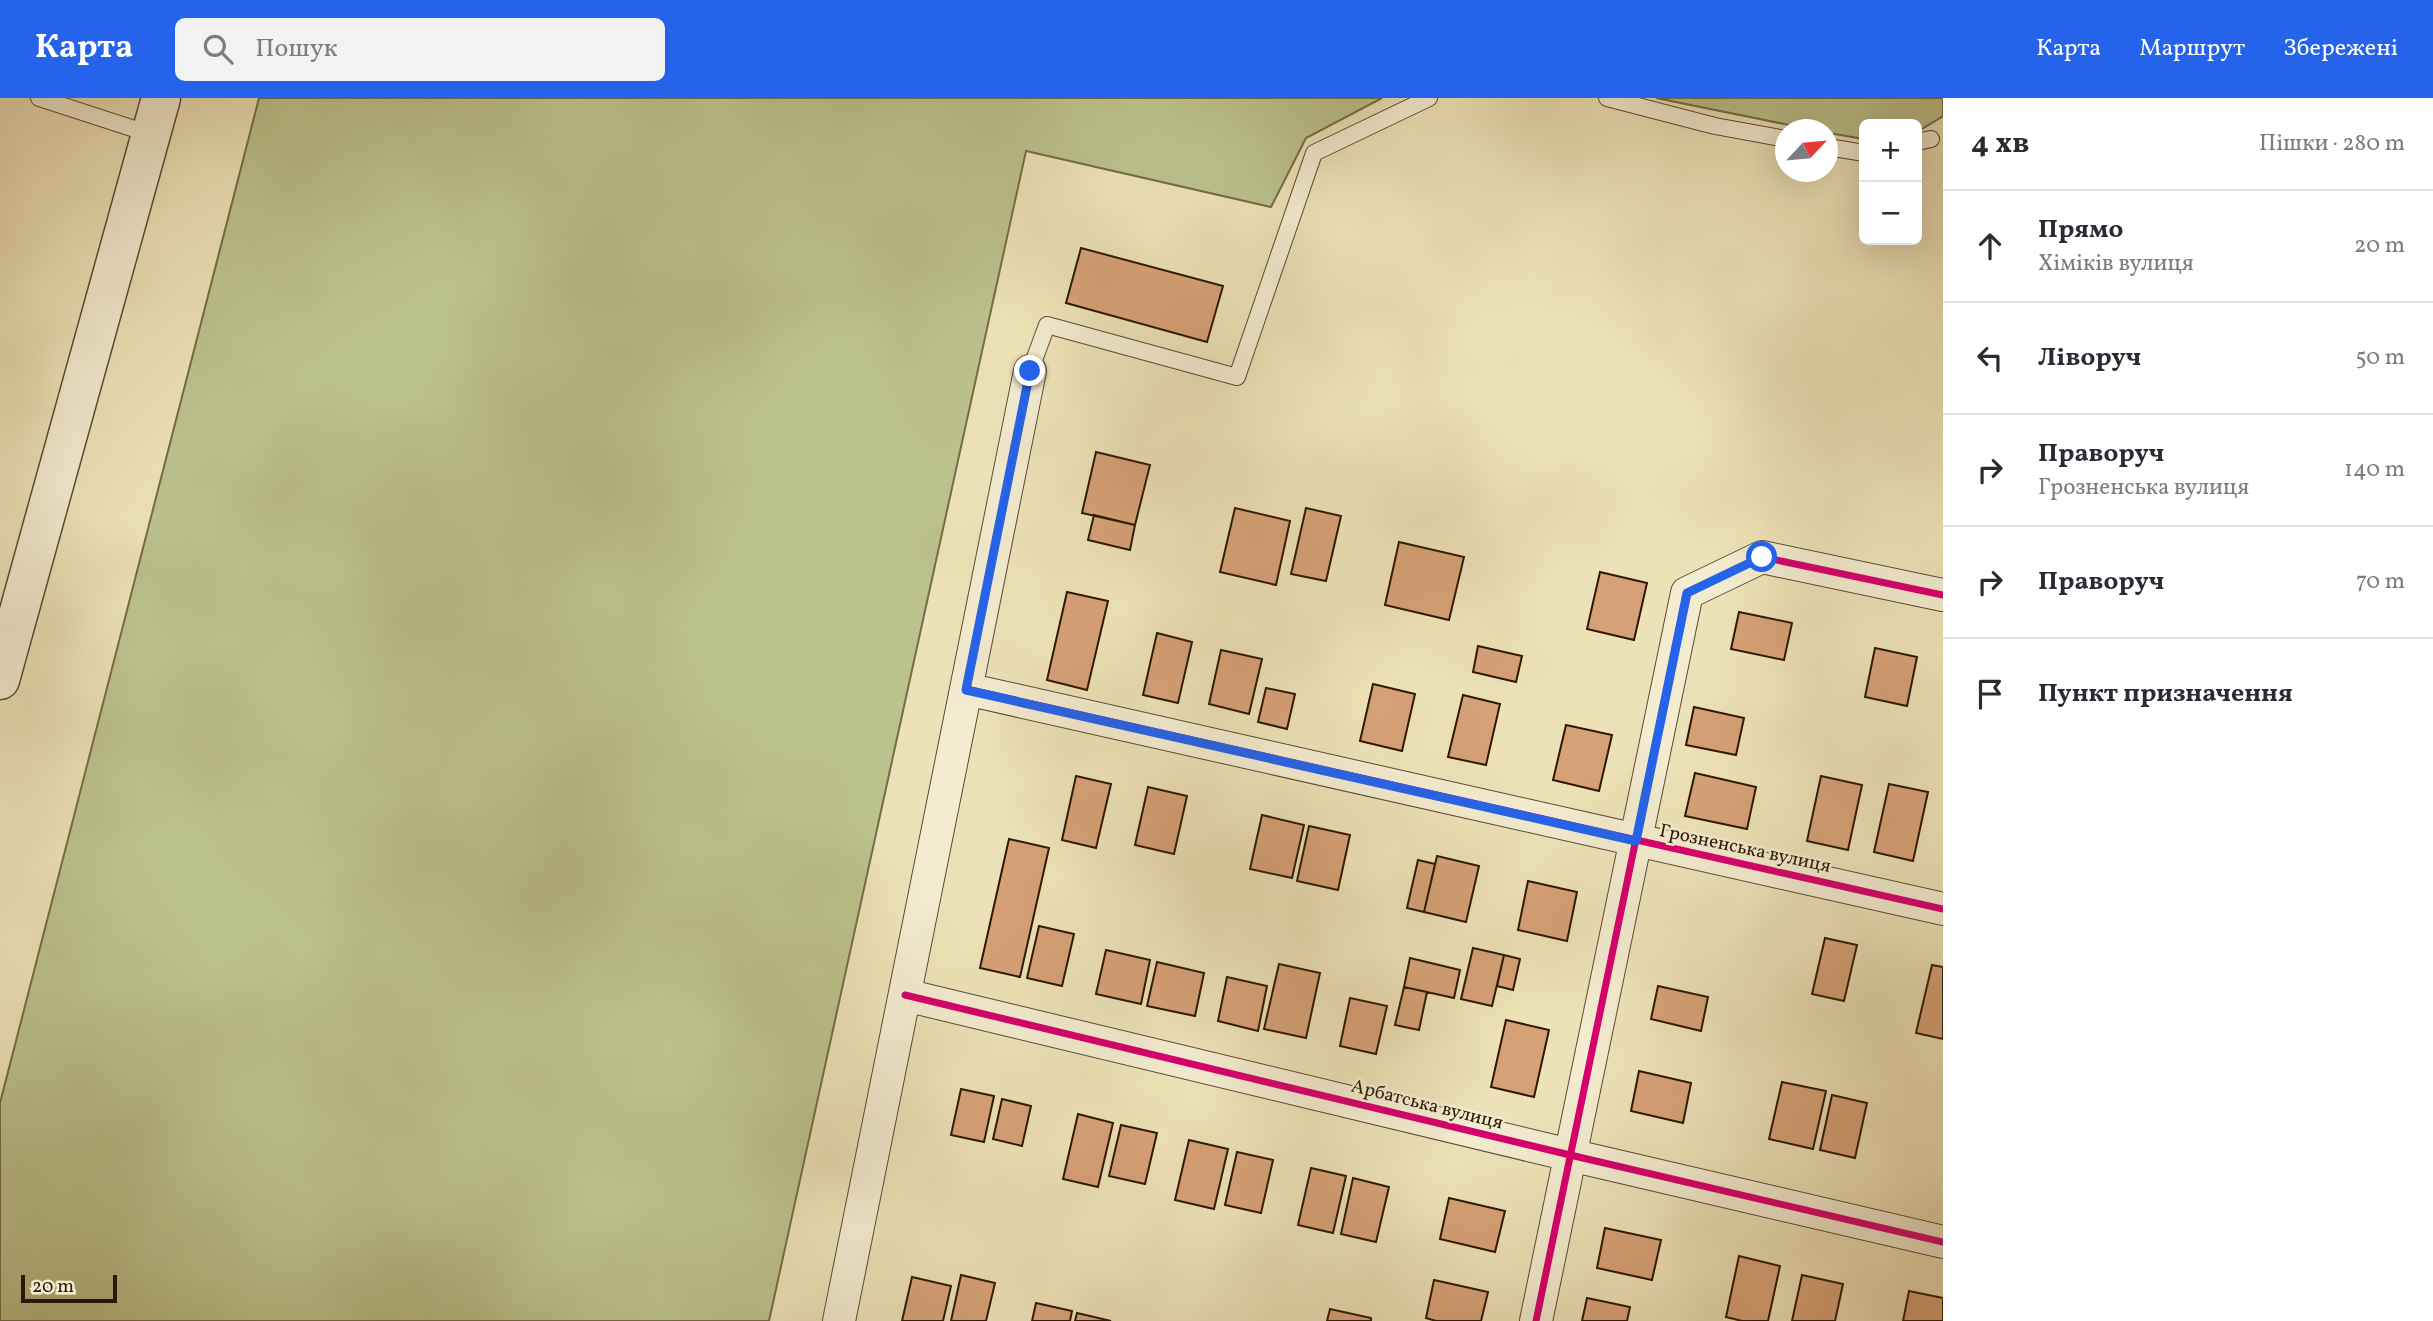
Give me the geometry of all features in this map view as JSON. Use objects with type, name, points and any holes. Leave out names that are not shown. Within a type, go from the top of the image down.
[{"type":"street","points":[[0,680],[161,98]]},
{"type":"street","points":[[839,1321],[1030,371]]},
{"type":"street","points":[[1536,1321],[1687,593],[1762,557],[1943,595]]},
{"type":"street","name":"Грозненська вулиця","points":[[966,690],[1943,909]]},
{"type":"street","name":"Арбатська вулиця","points":[[905,995],[1943,1242]]},
{"type":"lane","points":[[40,98],[151,134]]},
{"type":"lane","points":[[1030,371],[1047,325],[1237,377],[1314,153],[1429,98]]},
{"type":"lane","points":[[1607,98],[1775,137]]},
{"type":"lane","points":[[1838,149],[1859,152]]},
{"type":"green space","points":[[259,98],[1382,98],[1306,138],[1271,207],[1026,151],[769,1321],[0,1321],[0,1103]]},
{"type":"green space","points":[[1656,98],[1943,98],[1943,116],[1922,129],[1922,119],[1859,119],[1859,138],[1838,135],[1838,119],[1775,119],[1775,122]]},
{"type":"building","points":[[1081,248],[1223,286],[1207,342],[1066,303]]},
{"type":"building","points":[[1096,452],[1150,465],[1135,525],[1082,513]]},
{"type":"building","points":[[1235,508],[1290,521],[1276,585],[1220,572]]},
{"type":"building","points":[[1306,508],[1341,516],[1326,581],[1291,574]]},
{"type":"building","points":[[1094,515],[1135,525],[1130,550],[1088,540]]},
{"type":"building","points":[[1399,542],[1464,557],[1449,620],[1385,605]]},
{"type":"building","points":[[1600,572],[1647,583],[1634,640],[1587,629]]},
{"type":"building","points":[[1067,592],[1108,601],[1087,690],[1047,680]]},
{"type":"building","points":[[1739,612],[1792,623],[1784,660],[1731,649]]},
{"type":"building","points":[[1157,633],[1192,642],[1178,703],[1143,695]]},
{"type":"building","points":[[1478,646],[1522,656],[1516,682],[1473,672]]},
{"type":"building","points":[[1875,648],[1917,657],[1907,706],[1865,697]]},
{"type":"building","points":[[1221,650],[1262,659],[1249,714],[1209,704]]},
{"type":"building","points":[[1373,684],[1415,694],[1402,751],[1360,741]]},
{"type":"building","points":[[1266,688],[1295,694],[1287,729],[1258,722]]},
{"type":"building","points":[[1463,695],[1500,704],[1486,765],[1448,757]]},
{"type":"building","points":[[1694,707],[1744,718],[1736,755],[1686,745]]},
{"type":"building","points":[[1566,725],[1612,735],[1599,791],[1553,780]]},
{"type":"building","points":[[1695,773],[1756,787],[1747,829],[1685,816]]},
{"type":"building","points":[[1076,776],[1111,784],[1096,848],[1062,840]]},
{"type":"building","points":[[1821,776],[1862,785],[1848,850],[1807,841]]},
{"type":"building","points":[[1889,784],[1928,792],[1913,861],[1874,852]]},
{"type":"building","points":[[1148,787],[1187,796],[1174,854],[1135,845]]},
{"type":"building","points":[[1262,815],[1304,825],[1292,878],[1250,869]]},
{"type":"building","points":[[1309,826],[1350,835],[1338,890],[1297,881]]},
{"type":"building","points":[[1009,839],[1049,848],[1020,977],[980,968]]},
{"type":"building","points":[[1437,856],[1479,866],[1466,922],[1424,912]]},
{"type":"building","points":[[1418,860],[1435,864],[1424,912],[1407,908]]},
{"type":"building","points":[[1528,881],[1577,892],[1567,941],[1518,930]]},
{"type":"building","points":[[1039,926],[1074,934],[1062,986],[1027,978]]},
{"type":"building","points":[[1825,938],[1857,945],[1844,1001],[1812,994]]},
{"type":"building","points":[[1473,948],[1504,955],[1492,1006],[1461,999]]},
{"type":"building","points":[[1106,950],[1150,960],[1141,1004],[1096,994]]},
{"type":"building","points":[[1504,955],[1520,959],[1513,990],[1497,986]]},
{"type":"building","points":[[1410,958],[1460,970],[1454,998],[1404,987]]},
{"type":"building","points":[[1157,962],[1204,973],[1195,1016],[1147,1006]]},
{"type":"building","points":[[1279,964],[1320,973],[1306,1038],[1264,1029]]},
{"type":"building","points":[[1932,965],[1943,967],[1943,1039],[1916,1033]]},
{"type":"building","points":[[1227,977],[1267,986],[1258,1031],[1218,1021]]},
{"type":"building","points":[[1658,986],[1708,997],[1701,1031],[1651,1019]]},
{"type":"building","points":[[1404,987],[1427,992],[1419,1030],[1395,1025]]},
{"type":"building","points":[[1350,998],[1387,1006],[1376,1054],[1340,1046]]},
{"type":"building","points":[[1506,1020],[1549,1030],[1534,1097],[1491,1087]]},
{"type":"building","points":[[1639,1071],[1691,1083],[1683,1123],[1631,1111]]},
{"type":"building","points":[[1782,1082],[1826,1091],[1813,1149],[1769,1139]]},
{"type":"building","points":[[961,1089],[994,1096],[984,1142],[951,1135]]},
{"type":"building","points":[[1832,1095],[1867,1103],[1855,1158],[1820,1150]]},
{"type":"building","points":[[1002,1099],[1031,1106],[1022,1146],[993,1139]]},
{"type":"building","points":[[1078,1114],[1113,1123],[1098,1187],[1063,1179]]},
{"type":"building","points":[[1121,1125],[1157,1133],[1145,1184],[1109,1176]]},
{"type":"building","points":[[1189,1140],[1228,1149],[1214,1209],[1175,1200]]},
{"type":"building","points":[[1237,1152],[1273,1160],[1261,1213],[1225,1205]]},
{"type":"building","points":[[1311,1168],[1346,1176],[1333,1233],[1298,1225]]},
{"type":"building","points":[[1353,1178],[1389,1187],[1376,1242],[1341,1234]]},
{"type":"building","points":[[1449,1198],[1505,1211],[1495,1252],[1440,1239]]},
{"type":"building","points":[[1605,1228],[1661,1240],[1652,1280],[1597,1268]]},
{"type":"building","points":[[1739,1256],[1780,1266],[1768,1321],[1742,1321],[1726,1317]]},
{"type":"building","points":[[961,1275],[995,1283],[986,1321],[951,1321]]},
{"type":"building","points":[[1802,1275],[1843,1284],[1835,1321],[1792,1321]]},
{"type":"building","points":[[912,1277],[951,1286],[943,1321],[902,1321]]},
{"type":"building","points":[[1434,1280],[1488,1292],[1481,1321],[1436,1321],[1426,1318]]},
{"type":"building","points":[[1909,1291],[1943,1298],[1943,1321],[1903,1321]]},
{"type":"building","points":[[1587,1298],[1630,1307],[1627,1321],[1582,1321]]},
{"type":"building","points":[[1036,1303],[1072,1311],[1070,1321],[1032,1321]]},
{"type":"building","points":[[1330,1309],[1371,1318],[1371,1321],[1327,1321]]},
{"type":"building","points":[[1077,1313],[1111,1321],[1075,1321]]},
{"type":"cycle path","points":[[1536,1321],[1687,593],[1762,557],[1943,595]]},
{"type":"cycle path","points":[[966,689],[1943,909]]},
{"type":"cycle path","points":[[905,995],[1943,1242]]},
{"type":"route","points":[[1030,371],[966,690],[1636,841],[1687,593],[1762,557]]}]
